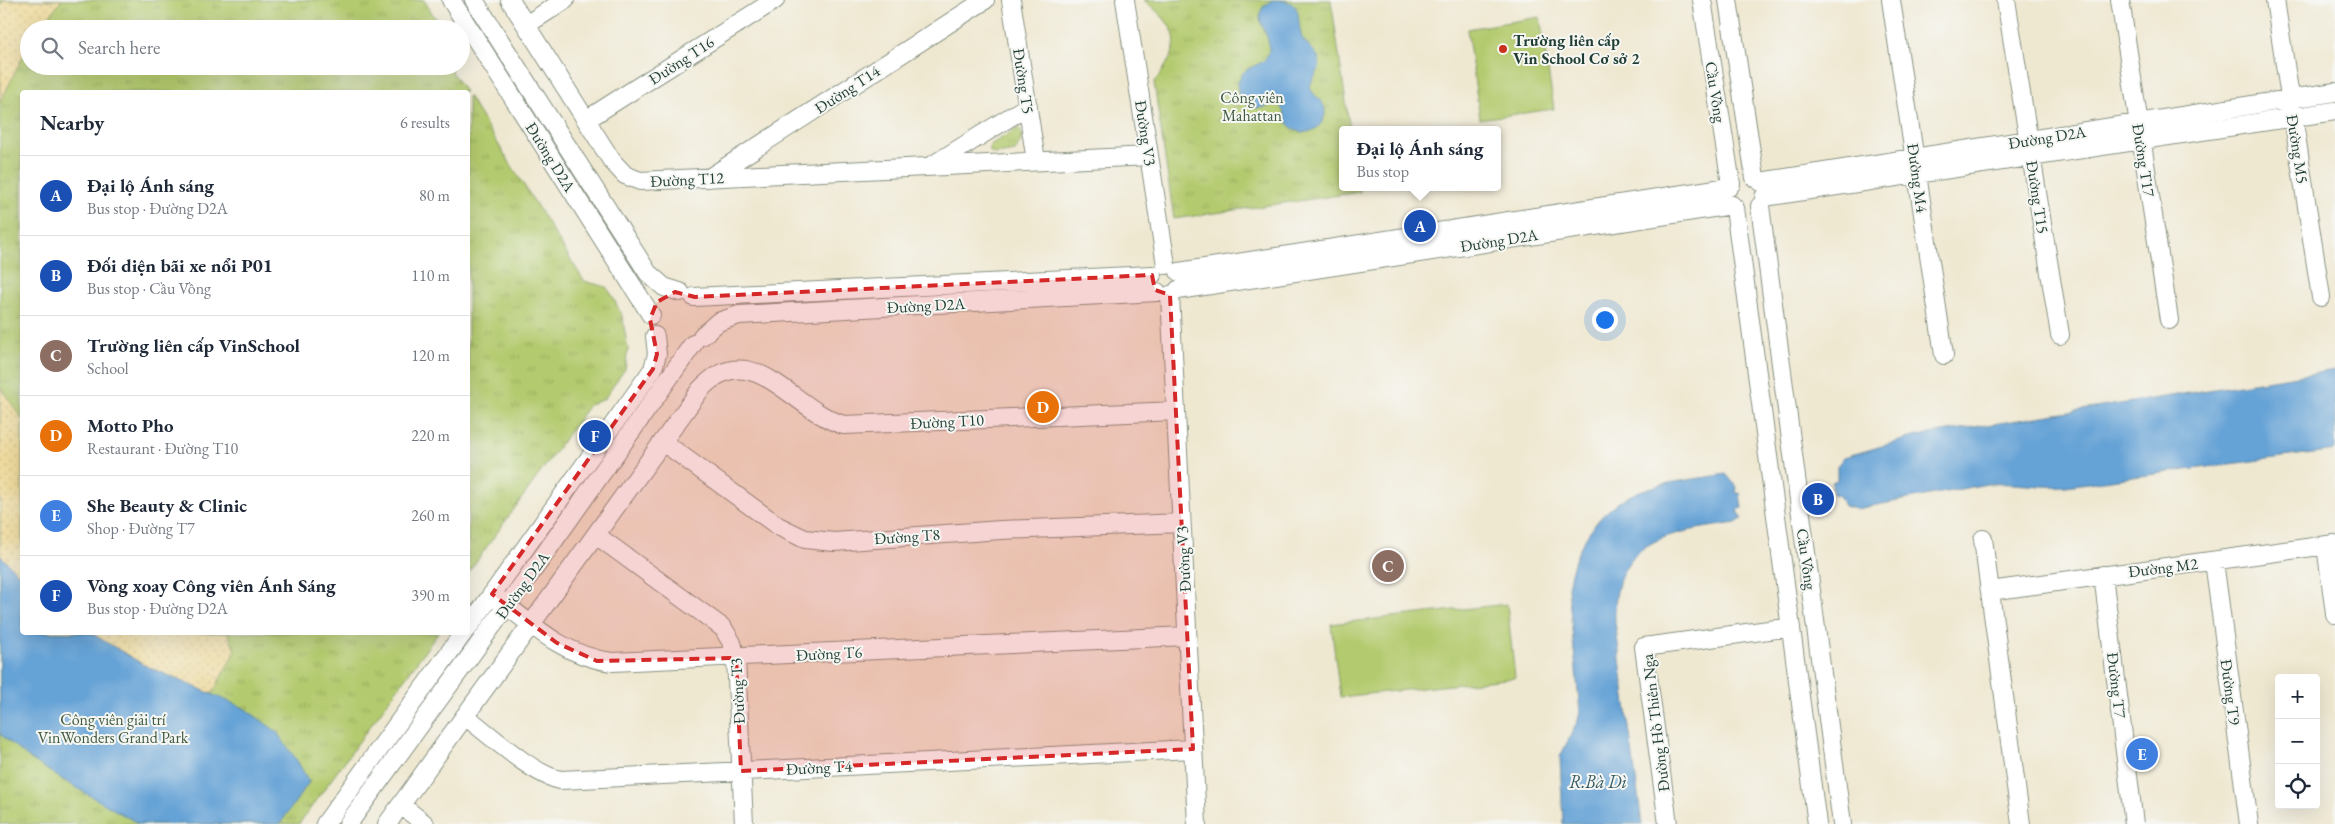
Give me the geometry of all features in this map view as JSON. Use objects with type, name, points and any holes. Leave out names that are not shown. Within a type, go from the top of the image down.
[{"type":"street","name":"Đường D2A","points":[[451,0],[464,20]]},
{"type":"street","name":"Đường D2A","points":[[474,0],[648,273],[664,287],[687,295],[1166,271],[1732,196]]},
{"type":"street","name":"Đường T12","points":[[510,0],[618,169],[632,179],[648,182],[1149,156]]},
{"type":"street","points":[[526,25],[565,0]]},
{"type":"street","name":"Đường T16","points":[[586,120],[775,0]]},
{"type":"street","name":"Đường T14","points":[[709,178],[985,0]]},
{"type":"street","name":"Đường T5","points":[[1011,0],[1036,161]]},
{"type":"street","name":"Đường V3","points":[[1125,0],[1166,271]]},
{"type":"street","name":"Cầu Vồng","points":[[1702,0],[1732,196],[1817,824]]},
{"type":"street","name":"Cầu Vồng","points":[[1728,0],[1760,191],[1842,824]]},
{"type":"street","name":"Đường M4","points":[[1891,0],[1944,355]]},
{"type":"street","name":"Đường T15","points":[[2006,0],[2060,335]]},
{"type":"street","name":"Đường T17","points":[[2120,0],[2169,320]]},
{"type":"street","name":"Đường M5","points":[[2275,0],[2321,297]]},
{"type":"street","name":"Đường D2A","points":[[470,30],[651,315]]},
{"type":"street","name":"Đường D2A","points":[[1760,191],[1915,157],[2335,92]]},
{"type":"street","name":"Đường T12","points":[[930,167],[1028,106]]},
{"type":"street","name":"Đường D2A","points":[[1760,191],[1918,175],[2335,111]]},
{"type":"street","points":[[1744,176],[1760,191],[1750,212],[1740,211],[1732,196],[1744,176]]},
{"type":"street","name":"Đường D2A","points":[[348,824],[698,340],[718,322],[739,315],[1168,292],[1732,196]]},
{"type":"street","points":[[1166,271],[1181,282],[1168,292],[1152,284],[1166,271]]},
{"type":"street","name":"Đường V3","points":[[1168,292],[1176,411],[1197,824]]},
{"type":"street","points":[[687,295],[705,313],[706,325],[698,340],[675,348],[664,344],[655,336],[651,315],[656,302],[663,297],[687,295]]},
{"type":"street","name":"Đường D2A","points":[[470,625],[653,368],[658,354],[655,336]]},
{"type":"street","name":"Đường T10","points":[[662,442],[707,382],[715,375],[734,368],[754,370],[817,414],[844,425],[1176,411]]},
{"type":"street","points":[[387,824],[662,442]]},
{"type":"street","name":"Đường T8","points":[[662,442],[778,526],[805,539],[834,542],[1001,530],[1181,524]]},
{"type":"street","name":"Đường T3","points":[[596,535],[723,628],[732,643],[736,658],[744,824]]},
{"type":"street","points":[[1983,539],[2021,824]]},
{"type":"street","points":[[2330,544],[2335,614]]},
{"type":"street","name":"Đường M2","points":[[1990,590],[2330,544]]},
{"type":"street","name":"Đường T9","points":[[2214,561],[2249,824]]},
{"type":"street","name":"Đường T7","points":[[2103,575],[2134,824]]},
{"type":"street","name":"Đường T6","points":[[492,594],[571,652],[597,661],[633,663],[1187,636]]},
{"type":"street","name":"Đường Hồ Thiên Nga","points":[[1668,824],[1644,647],[1791,627]]},
{"type":"street","points":[[325,824],[462,635]]},
{"type":"street","name":"Đường T4","points":[[465,716],[538,771],[552,778],[569,780],[1193,749]]},
{"type":"street","points":[[401,805],[425,824]]},
{"type":"highlighted area","points":[[1152,275],[1155,290],[1170,295],[1193,749],[741,771],[736,658],[597,661],[557,643],[492,594],[653,369],[657,354],[650,319],[657,302],[675,292],[695,297]]},
{"type":"green space","name":"Công viên giải trí VinWonders Grand Park","points":[[0,0],[424,0],[436,20],[20,20],[20,75],[454,75],[464,90],[20,90],[20,635],[437,635],[299,824],[0,824]]},
{"type":"green space","name":"Công viên Mahattan","points":[[1144,0],[1331,0],[1349,126],[1339,126],[1339,191],[1360,192],[1174,219],[1154,83],[1170,58],[1174,48],[1174,39],[1172,30],[1157,11]]},
{"type":"green space","points":[[1540,17],[1554,109],[1480,119],[1467,29]]},
{"type":"green space","points":[[470,99],[584,281],[606,287],[622,316],[628,349],[625,369],[604,399],[589,405],[470,570]]},
{"type":"green space","points":[[1018,128],[1021,137],[1015,151],[996,154],[991,152],[990,145]]},
{"type":"green space","points":[[1507,604],[1515,678],[1340,697],[1331,624]]},
{"type":"sand","points":[[4,0],[62,0],[46,20],[20,20],[20,62],[0,103],[0,6]]},
{"type":"sand","points":[[0,387],[20,416],[20,576],[0,555]]},
{"type":"sand","points":[[94,635],[229,635],[235,651],[212,694],[144,665]]},
{"type":"water","points":[[1273,0],[1283,1],[1295,6],[1302,38],[1318,57],[1319,67],[1310,87],[1325,110],[1322,122],[1309,132],[1297,131],[1289,126],[1279,105],[1259,108],[1252,107],[1243,102],[1238,93],[1238,82],[1243,73],[1264,60],[1269,53],[1268,40],[1260,16],[1265,5]]},
{"type":"water","points":[[2335,370],[2335,450],[2066,486],[1987,484],[1856,509],[1844,506],[1839,495],[1833,494],[1832,482],[1837,480],[1837,466],[1844,457],[1917,436]]},
{"type":"water","name":"R.Bà Dì","points":[[1726,474],[1737,487],[1736,493],[1740,493],[1742,508],[1738,510],[1742,519],[1736,523],[1667,536],[1649,544],[1634,556],[1623,572],[1617,594],[1615,622],[1642,824],[1563,824],[1560,757],[1580,712],[1568,588],[1576,557],[1591,530],[1612,507],[1625,498],[1661,485]]},
{"type":"water","points":[[0,555],[20,576],[20,635],[94,635],[144,665],[244,708],[276,731],[298,762],[309,782],[280,824],[139,824],[63,780],[26,756],[0,734]]},
{"type":"place","name":"Trường liên cấp Vin School Cơ sở 2","points":[[1503,49]]},
{"type":"place","name":"Đại lộ Ánh sáng","points":[[1420,226]]},
{"type":"place","name":"Motto Pho","points":[[1043,407]]},
{"type":"place","name":"Vòng xoay Công viên Ánh Sáng","points":[[595,436]]},
{"type":"place","name":"Đối diện bãi xe nổi P01","points":[[1818,499]]},
{"type":"place","name":"Trường liên cấp VinSchool","points":[[1388,566]]},
{"type":"place","name":"She Beauty & Clinic","points":[[2142,754]]}]
